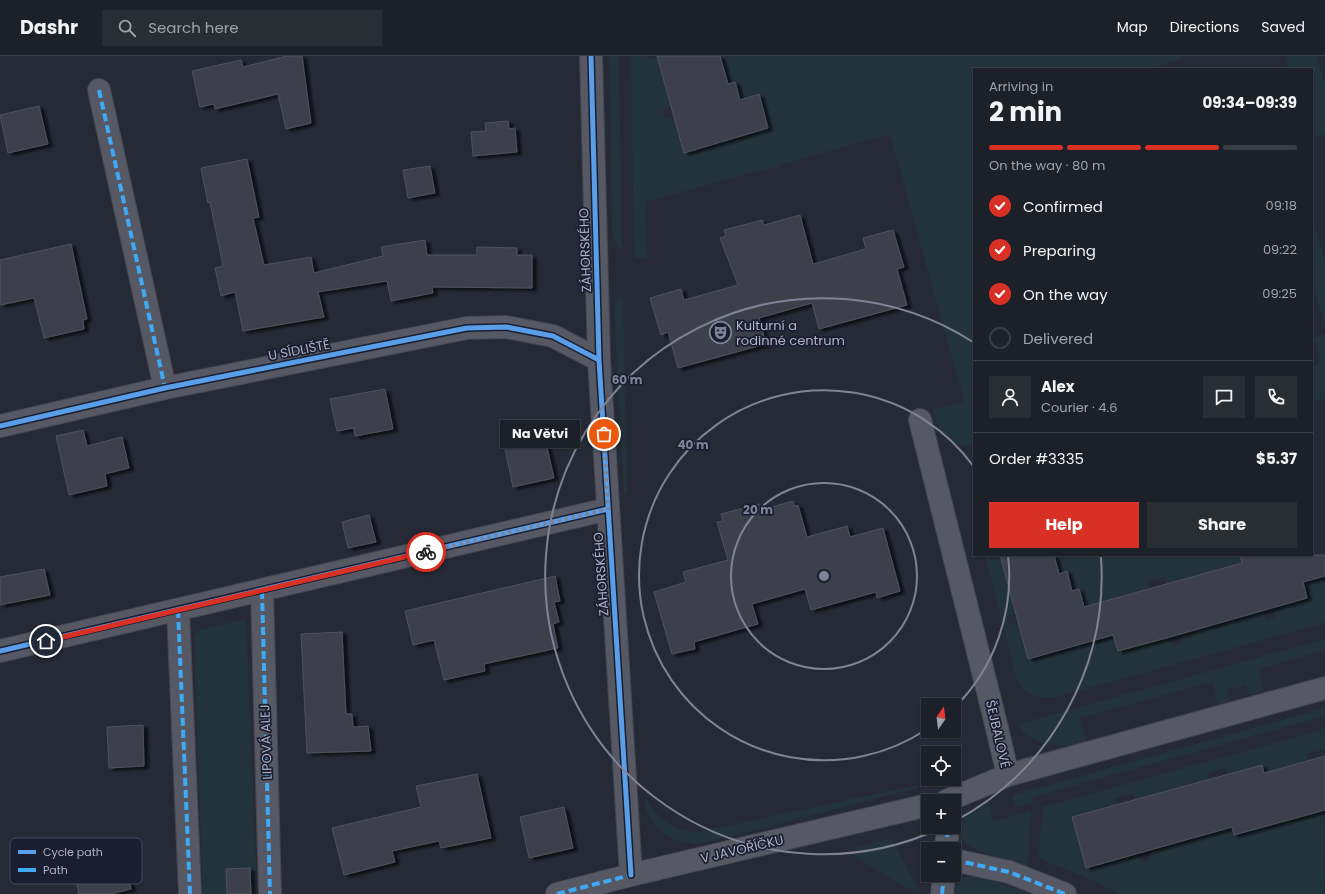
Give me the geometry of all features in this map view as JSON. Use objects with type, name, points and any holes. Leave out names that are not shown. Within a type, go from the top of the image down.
[{"type":"street","name":"ZÁHORSKÉHO","points":[[591,56],[599,360],[631,875]]},
{"type":"street","points":[[99,90],[165,388]]},
{"type":"street","name":"U SÍDLIŠTĚ","points":[[0,426],[165,388],[467,328],[506,327],[553,336],[599,360]]},
{"type":"street","name":"ŠEJBALOVÉ","points":[[920,420],[1008,775],[1325,688]]},
{"type":"street","points":[[0,651],[608,509]]},
{"type":"street","name":"LIPOVÁ ALEJ","points":[[262,591],[270,894]]},
{"type":"street","points":[[178,610],[190,894]]},
{"type":"street","points":[[961,795],[1008,775]]},
{"type":"street","name":"V JAVOŘÍČKU","points":[[557,894],[631,875],[921,807]]},
{"type":"street","points":[[961,862],[1009,872],[1064,894]]},
{"type":"street","points":[[942,894],[943,882]]},
{"type":"shaded area","points":[[609,56],[619,56],[622,252],[615,242],[612,230]]},
{"type":"shaded area","points":[[631,56],[647,56],[648,59],[657,57],[671,107],[662,110],[665,119],[674,117],[684,152],[768,128],[759,95],[740,100],[728,84],[720,56],[1183,56],[1182,59],[1150,68],[973,68],[973,447],[953,443],[941,431],[936,421],[933,410],[964,401],[891,138],[886,135],[780,165],[780,167],[773,169],[772,167],[646,202],[647,259],[634,258]]},
{"type":"shaded area","points":[[1286,56],[1317,56],[1325,83],[1325,135],[1313,138],[1313,68],[1289,68]]},
{"type":"shaded area","points":[[1313,219],[1325,261],[1325,326],[1313,284]]},
{"type":"shaded area","points":[[621,295],[623,298],[627,494],[624,494],[614,307],[617,298]]},
{"type":"shaded area","points":[[1325,333],[1325,398],[1313,402],[1314,366],[1320,361],[1314,338],[1324,335]]},
{"type":"shaded area","points":[[985,556],[988,556],[990,561],[1001,558],[1016,613],[1007,616],[1010,625],[1019,623],[1029,659],[1113,635],[1118,651],[1170,637],[1172,646],[1182,643],[1179,634],[1263,611],[1266,620],[1276,618],[1273,608],[1307,598],[1303,582],[1325,576],[1325,623],[1052,698],[1039,697],[1030,694],[1023,688],[1016,677]]},
{"type":"shaded area","points":[[1054,556],[1244,556],[1242,563],[1166,584],[1164,577],[1147,582],[1148,589],[1084,607],[1072,591],[1067,571],[1059,574]]},
{"type":"shaded area","points":[[246,619],[257,894],[251,894],[250,868],[226,869],[227,894],[203,894],[194,636],[199,630]]},
{"type":"shaded area","points":[[1325,639],[1325,650],[1259,669],[1264,691],[1249,695],[1246,685],[1227,690],[1230,701],[1218,704],[1212,682],[1080,718],[1087,741],[1080,743],[1056,745],[1040,742],[1026,734],[1019,724]]},
{"type":"shaded area","points":[[1325,708],[1325,716],[1033,797],[1034,802],[1015,808],[1012,795]]},
{"type":"shaded area","points":[[1325,729],[1325,751],[1324,749],[1307,754],[1308,760],[1264,773],[1261,765],[1228,774],[1226,767],[1208,773],[1210,779],[1135,800],[1132,793],[1114,799],[1141,862],[1150,860],[1148,851],[1232,827],[1235,837],[1244,834],[1242,824],[1325,810],[1324,894],[1120,894],[1090,879],[1038,858],[1043,807]]},
{"type":"shaded area","points":[[917,785],[918,788],[708,842],[698,843],[681,842],[659,830],[649,817],[644,801],[647,800],[654,810],[670,824],[683,831],[694,832]]},
{"type":"shaded area","points":[[989,801],[993,821],[1031,811],[1028,866],[982,852],[967,844],[962,839],[960,834],[961,834],[961,824],[964,819],[970,812]]},
{"type":"shaded area","points":[[891,838],[920,892],[896,882],[854,855],[855,848]]},
{"type":"shaded area","points":[[977,875],[1031,894],[951,894],[954,885],[957,882],[961,882],[961,880]]},
{"type":"building","points":[[287,56],[302,56],[311,123],[286,129],[278,94],[215,109],[214,104],[200,107],[192,71],[241,60],[243,67]]},
{"type":"building","points":[[657,56],[720,56],[728,84],[735,82],[740,100],[759,94],[768,128],[684,153]]},
{"type":"building","points":[[39,106],[48,144],[8,153],[0,115]]},
{"type":"building","points":[[508,121],[509,129],[515,128],[517,152],[473,156],[471,132],[486,131],[485,123]]},
{"type":"building","points":[[247,159],[259,217],[253,218],[264,265],[311,257],[314,273],[383,256],[381,247],[425,240],[427,255],[477,255],[477,247],[517,248],[517,255],[532,255],[532,288],[432,287],[433,293],[391,301],[387,281],[318,292],[324,317],[243,331],[235,292],[221,296],[215,268],[223,266],[210,202],[208,203],[201,168]]},
{"type":"building","points":[[430,166],[435,193],[408,198],[403,170]]},
{"type":"building","name":"Kulturní a rodinné centrum","points":[[800,215],[813,264],[866,249],[863,238],[893,230],[904,267],[897,269],[907,305],[819,329],[812,303],[759,318],[766,344],[678,368],[668,332],[661,335],[650,298],[681,289],[684,300],[738,285],[720,238],[726,236],[724,230],[762,220],[764,225]]},
{"type":"building","points":[[71,244],[87,319],[83,320],[84,329],[44,338],[34,298],[0,305],[0,260]]},
{"type":"building","points":[[385,389],[393,429],[355,436],[354,428],[337,431],[330,399]]},
{"type":"building","points":[[83,430],[87,446],[122,437],[129,468],[105,474],[107,486],[69,495],[56,436]]},
{"type":"building","points":[[544,434],[554,478],[513,487],[504,444]]},
{"type":"building","points":[[793,501],[795,506],[798,505],[807,537],[847,526],[850,537],[883,528],[900,591],[877,598],[876,592],[811,610],[805,589],[752,604],[758,624],[694,642],[695,649],[672,654],[654,592],[686,582],[683,572],[728,560],[717,522],[723,521],[721,514],[759,504],[761,510]]},
{"type":"building","points":[[369,515],[376,542],[348,548],[342,522]]},
{"type":"building","points":[[1325,555],[1325,576],[1303,582],[1307,598],[1118,651],[1113,635],[1028,659],[1000,556],[1054,556],[1059,574],[1067,571],[1072,591],[1079,589],[1084,607],[1242,563],[1240,556]]},
{"type":"building","points":[[44,569],[50,595],[0,605],[0,577]]},
{"type":"building","points":[[555,576],[560,601],[554,602],[559,622],[553,624],[558,648],[484,664],[485,671],[444,680],[434,640],[413,645],[405,611]]},
{"type":"building","points":[[342,632],[346,714],[352,714],[353,727],[368,726],[371,751],[307,753],[301,634]]},
{"type":"building","points":[[143,725],[144,766],[109,768],[107,727]]},
{"type":"building","points":[[1325,756],[1325,810],[1234,835],[1232,827],[1086,868],[1072,817],[1262,765],[1264,773]]},
{"type":"building","points":[[477,774],[491,838],[441,848],[439,841],[392,851],[395,862],[344,875],[332,828],[421,807],[416,786]]},
{"type":"building","points":[[564,807],[573,848],[529,858],[520,817]]},
{"type":"building","points":[[250,868],[251,894],[227,894],[226,869]]},
{"type":"building","points":[[77,884],[130,884],[131,889],[111,894],[79,894]]},
{"type":"marked path","points":[[99,90],[165,388]]},
{"type":"marked path","points":[[262,591],[270,894]]},
{"type":"marked path","points":[[178,610],[190,894]]},
{"type":"marked path","points":[[947,834],[947,842]]},
{"type":"marked path","points":[[961,862],[1009,872],[1065,894]]},
{"type":"marked path","points":[[557,894],[631,875]]},
{"type":"marked path","points":[[942,894],[943,882]]},
{"type":"cycle path","points":[[591,56],[599,360],[631,875]]},
{"type":"cycle path","points":[[0,426],[165,388],[467,328],[506,327],[553,336],[599,360]]},
{"type":"cycle path","points":[[0,651],[608,509]]},
{"type":"way so far","points":[[426,552],[608,509],[604,434]]},
{"type":"place","name":"Kulturní a rodinné centrum","points":[[721,332]]},
{"type":"place","name":"Na Větvi","points":[[604,434]]},
{"type":"route","points":[[46,641],[426,552]]}]
